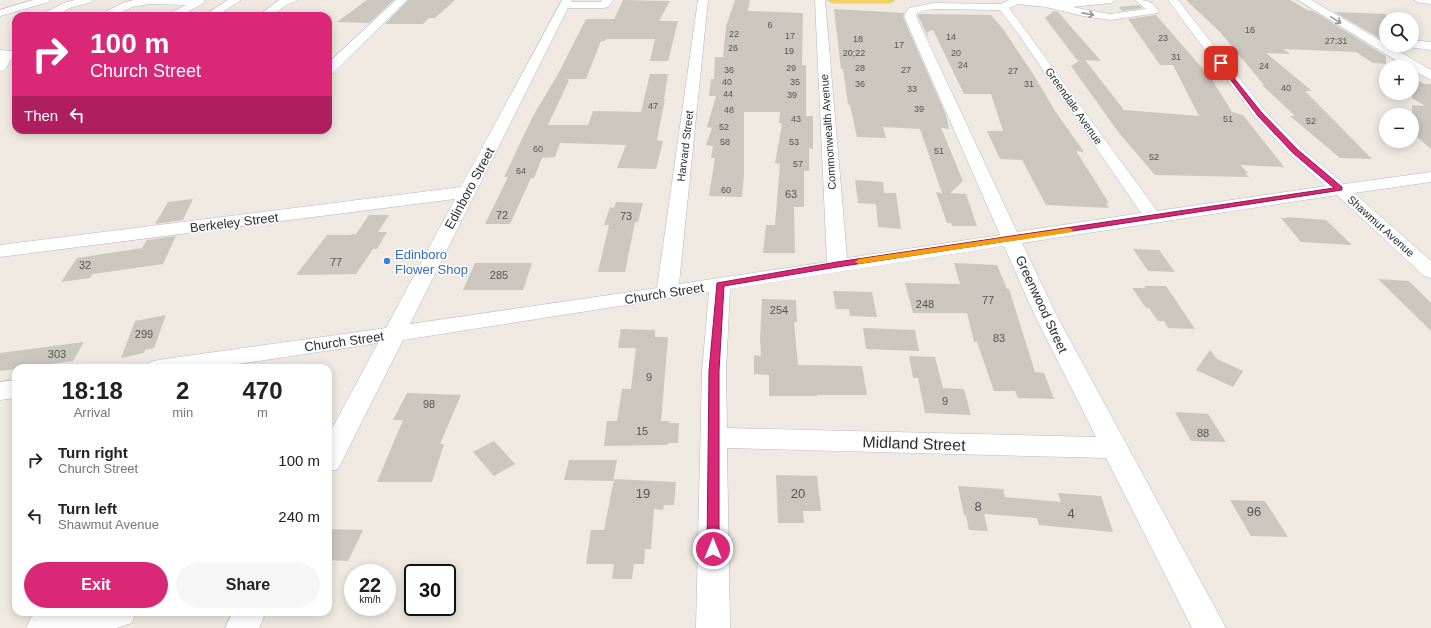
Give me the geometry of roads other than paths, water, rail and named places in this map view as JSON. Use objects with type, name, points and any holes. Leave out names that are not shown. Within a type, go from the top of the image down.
[{"type":"main road","points":[[833,0],[890,0]]},
{"type":"street","points":[[15,0],[12,4],[26,6]]},
{"type":"street","points":[[0,13],[45,0]]},
{"type":"street","points":[[54,12],[68,5],[88,0]]},
{"type":"street","points":[[216,12],[236,0]]},
{"type":"street","points":[[270,12],[285,1],[290,0]]},
{"type":"street","points":[[332,66],[402,0]]},
{"type":"street","points":[[566,2],[604,5],[608,0]]},
{"type":"street","name":"Harvard Street","points":[[667,293],[703,0]]},
{"type":"street","name":"Commonwealth Avenue","points":[[820,0],[837,265]]},
{"type":"street","points":[[1012,3],[1050,4],[1111,0]]},
{"type":"street","points":[[1050,4],[1083,13],[1110,17],[1154,11],[1148,4],[1140,0]]},
{"type":"street","name":"Shawmut Avenue","points":[[1173,0],[1260,114],[1295,151],[1340,189],[1431,272]]},
{"type":"street","points":[[1303,0],[1431,76]]},
{"type":"street","points":[[1419,0],[1431,1]]},
{"type":"street","points":[[110,12],[129,4],[149,1],[200,2],[180,12]]},
{"type":"street","points":[[170,12],[185,1]]},
{"type":"street","name":"Edinboro Street","points":[[332,454],[566,2]]},
{"type":"street","name":"Greendale Avenue","points":[[1012,3],[1021,30],[1153,218]]},
{"type":"street","name":"Greenwood Street","points":[[1012,3],[933,6],[913,10],[910,16],[1046,316],[1209,628]]},
{"type":"street","points":[[1370,40],[1379,41]]},
{"type":"street","points":[[1419,45],[1431,46]]},
{"type":"street","points":[[8,53],[0,68],[12,69]]},
{"type":"street","name":"Church Street","points":[[185,364],[667,293],[837,265],[1340,189],[1431,177]]},
{"type":"street","name":"Berkeley Street","points":[[0,251],[467,192]]},
{"type":"street","points":[[713,628],[714,371],[720,284]]},
{"type":"street","points":[[0,391],[12,390]]},
{"type":"street","name":"Midland Street","points":[[714,438],[1115,448]]},
{"type":"street","points":[[43,628],[101,616]]},
{"type":"street","points":[[242,628],[248,616]]},
{"type":"place","name":"Edinboro Flower Shop","points":[[387,261]]}]
